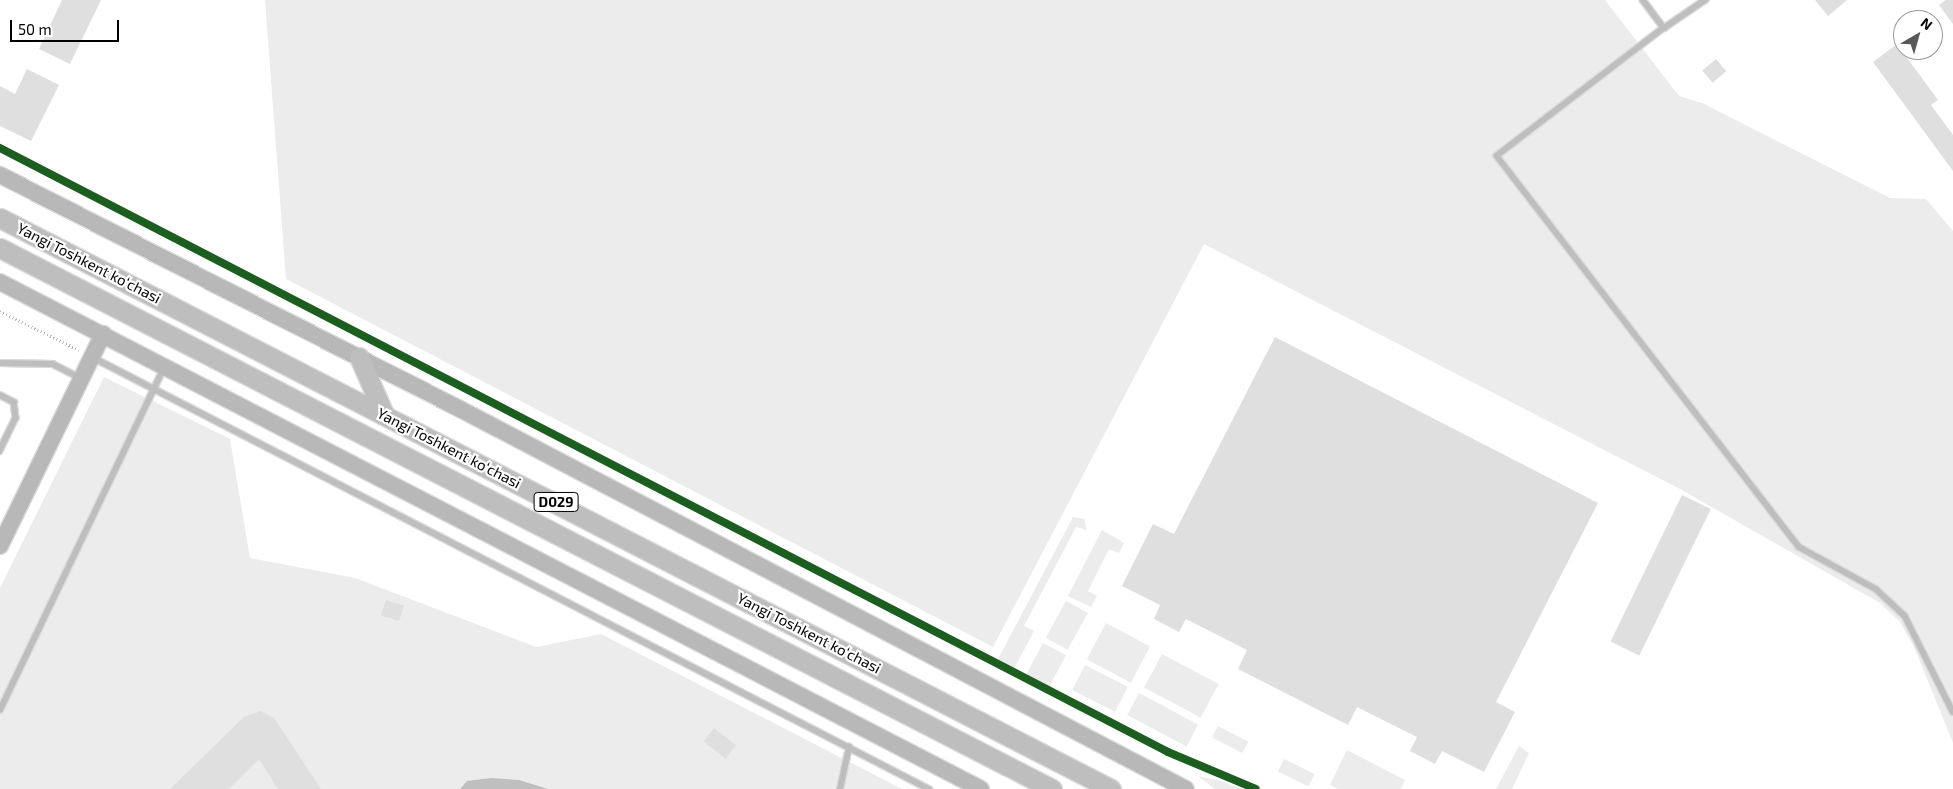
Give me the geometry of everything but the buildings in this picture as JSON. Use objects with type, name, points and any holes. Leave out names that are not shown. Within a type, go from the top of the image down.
[{"type":"highway","name":"Yangi Toshkent ko‘chasi","points":[[0,218],[1111,789]]},
{"type":"highway","name":"Yangi Toshkent ko‘chasi","points":[[0,248],[1052,789]]},
{"type":"highway","points":[[360,358],[384,414]]},
{"type":"main road","points":[[0,175],[360,358],[1186,789]]},
{"type":"main road","points":[[0,282],[980,789]]},
{"type":"main road","points":[[0,546],[103,334]]},
{"type":"lane","points":[[1643,0],[1664,28]]},
{"type":"lane","points":[[1704,0],[1664,28],[1496,156],[1799,547],[1876,590],[1905,616],[1953,712]]},
{"type":"lane","points":[[92,357],[929,789]]},
{"type":"lane","points":[[0,363],[53,364],[81,378]]},
{"type":"lane","points":[[0,710],[165,366]]},
{"type":"lane","points":[[0,395],[14,402],[16,418],[0,451]]},
{"type":"lane","points":[[840,789],[849,747]]},
{"type":"path","points":[[0,148],[1168,752],[1256,789]]},
{"type":"path","points":[[0,311],[92,357]]},
{"type":"shaded area","points":[[265,0],[1605,0],[1679,96],[1702,103],[1890,198],[1926,199],[1953,231],[1953,743],[1914,647],[1900,622],[1880,603],[1680,489],[1204,244],[993,647],[286,279]]},
{"type":"shaded area","points":[[104,377],[230,439],[250,558],[355,578],[536,647],[601,634],[902,789],[0,789],[0,588]]},
{"type":"shaded area","points":[[1073,517],[1084,519],[1087,530],[1076,527],[1024,626],[1034,631],[1014,669],[997,661]]},
{"type":"shaded area","points":[[1102,530],[1124,543],[1119,553],[1109,549],[1088,591],[1097,596],[1091,607],[1068,596]]},
{"type":"shaded area","points":[[1066,601],[1088,613],[1068,650],[1046,638]]},
{"type":"shaded area","points":[[1106,623],[1150,646],[1131,683],[1087,659]]},
{"type":"shaded area","points":[[1043,643],[1066,655],[1049,687],[1026,675]]},
{"type":"shaded area","points":[[1162,654],[1219,684],[1201,718],[1144,688]]},
{"type":"shaded area","points":[[1085,665],[1128,687],[1115,712],[1072,690]]},
{"type":"shaded area","points":[[1139,693],[1198,724],[1186,747],[1127,715]]},
{"type":"shaded area","points":[[1218,726],[1248,741],[1242,753],[1212,738]]},
{"type":"shaded area","points":[[1519,746],[1529,753],[1512,789],[1496,789]]},
{"type":"shaded area","points":[[1347,750],[1405,780],[1401,789],[1338,789],[1330,785]]},
{"type":"shaded area","points":[[1284,759],[1315,774],[1308,786],[1278,772]]},
{"type":"shaded area","points":[[1198,776],[1221,781],[1241,789],[1215,789]]},
{"type":"shaded area","points":[[491,778],[519,780],[548,789],[460,789],[467,781]]},
{"type":"cycle path","points":[[0,148],[1168,752],[1256,789]]}]
